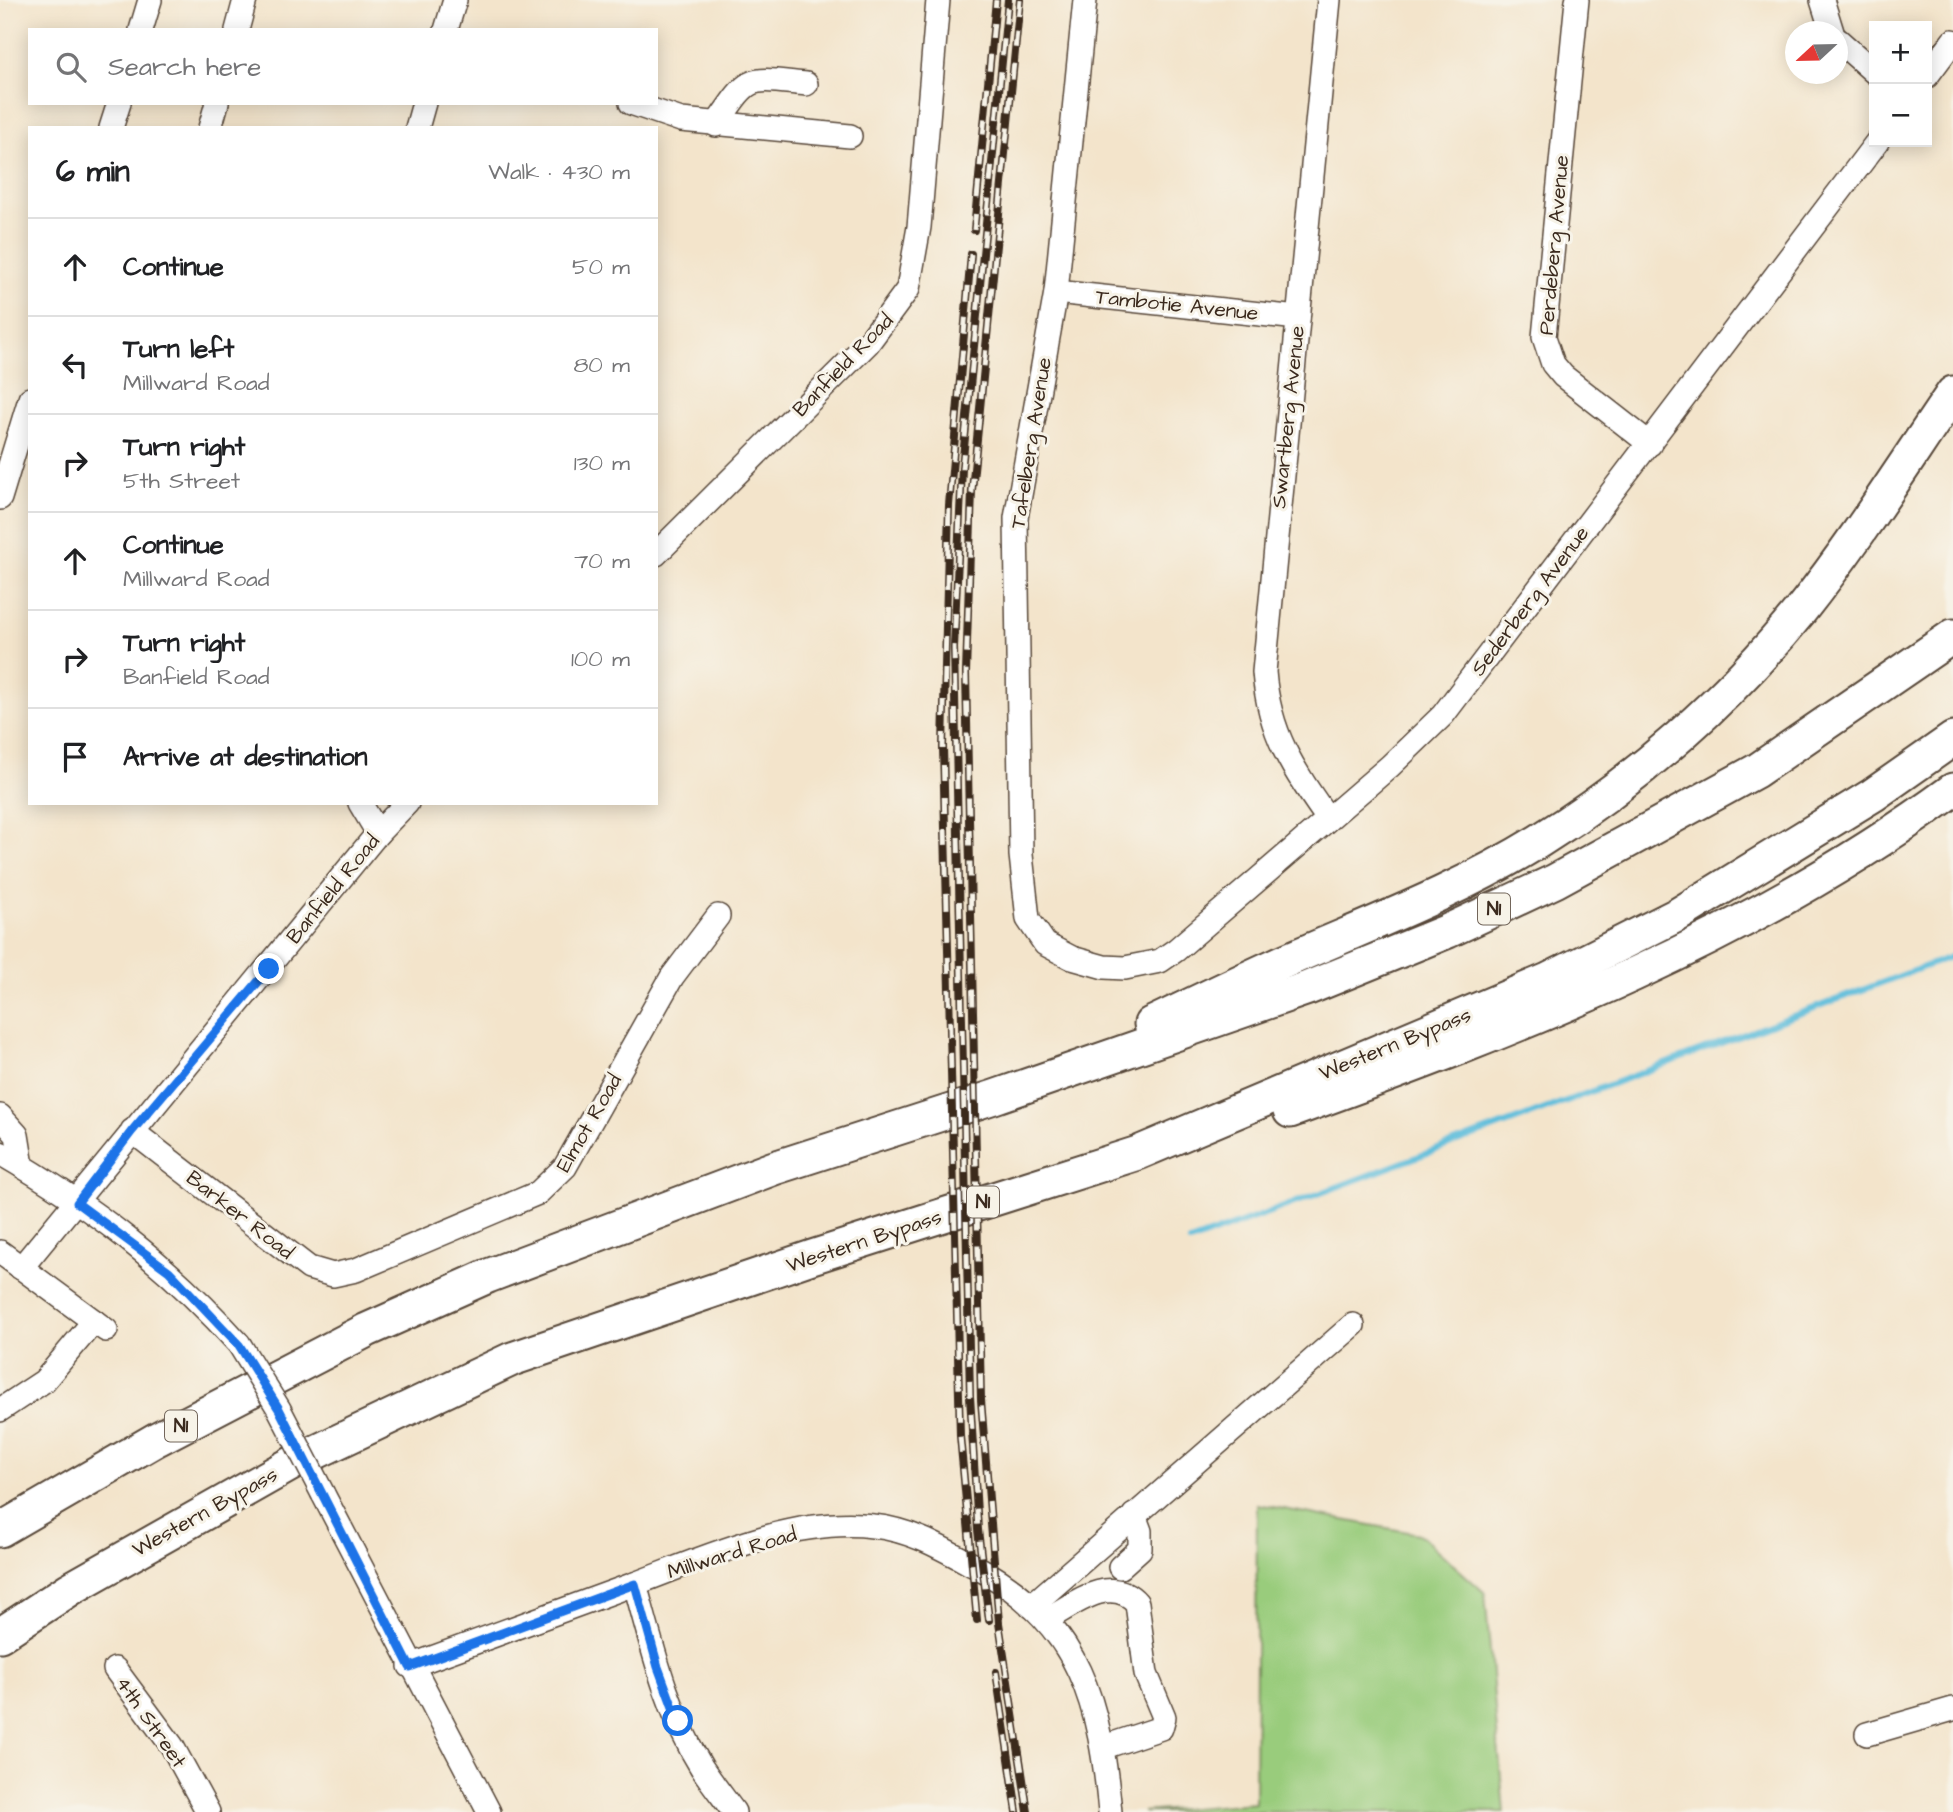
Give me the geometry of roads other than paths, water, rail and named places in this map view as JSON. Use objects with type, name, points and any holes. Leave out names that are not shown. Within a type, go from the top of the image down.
[{"type":"highway","points":[[994,1097],[1278,965],[1420,906],[1539,841],[1632,776],[1734,684],[1800,611],[1854,540],[1953,393]]},
{"type":"highway","name":"N1","points":[[0,1530],[157,1438],[367,1330],[488,1276],[721,1186],[994,1097],[1308,988],[1448,931],[1555,881],[1661,826],[1756,771],[1953,636]]},
{"type":"highway","name":"Western Bypass","points":[[0,1634],[70,1589],[293,1463],[512,1359],[812,1257],[1138,1153],[1560,974],[1678,914],[1873,795],[1953,739]]},
{"type":"highway","points":[[1138,1153],[1251,1125],[1468,1046],[1609,988],[1800,890],[1953,790]]},
{"type":"street","points":[[142,28],[150,0]]},
{"type":"street","points":[[237,28],[244,0]]},
{"type":"street","points":[[447,28],[455,0]]},
{"type":"street","name":"Banfield Road","points":[[658,552],[868,342],[902,301],[914,264],[919,227],[939,0]]},
{"type":"street","name":"Tafelberg Avenue","points":[[1084,0],[1056,292],[1016,518],[1021,855],[1026,910],[1032,928],[1045,943],[1072,958],[1104,967]]},
{"type":"street","name":"Swartberg Avenue","points":[[1328,819],[1292,769],[1280,744],[1268,709],[1264,672],[1329,0]]},
{"type":"street","name":"Perdeberg Avenue","points":[[1577,0],[1544,337],[1553,364],[1563,376],[1650,444]]},
{"type":"street","points":[[1822,0],[1829,21]]},
{"type":"street","points":[[1932,69],[1953,41]]},
{"type":"street","points":[[1848,49],[1869,68]]},
{"type":"street","points":[[716,125],[746,84],[759,79],[806,84]]},
{"type":"street","points":[[112,126],[118,105]]},
{"type":"street","points":[[211,126],[216,105]]},
{"type":"street","points":[[418,126],[423,105]]},
{"type":"street","points":[[636,105],[657,114],[716,125],[850,136]]},
{"type":"street","name":"Sederberg Avenue","points":[[1104,967],[1141,967],[1160,961],[1176,950],[1390,766],[1443,715],[1873,147]]},
{"type":"street","name":"Tambotie Avenue","points":[[1056,292],[1298,318]]},
{"type":"street","points":[[0,498],[28,406]]},
{"type":"street","points":[[361,805],[377,833]]},
{"type":"street","name":"Banfield Road","points":[[21,1268],[77,1203],[132,1131],[377,833],[405,805]]},
{"type":"street","name":"Elmot Road","points":[[356,1270],[473,1223],[538,1193],[554,1181],[565,1167],[672,977],[718,916]]},
{"type":"street","points":[[0,1116],[17,1135],[23,1166]]},
{"type":"street","name":"Barker Road","points":[[132,1131],[309,1268],[333,1275],[356,1270]]},
{"type":"street","points":[[0,1153],[77,1203],[169,1271],[239,1345],[279,1409],[410,1667],[489,1812]]},
{"type":"street","points":[[0,1252],[100,1326],[44,1381],[0,1410]]},
{"type":"street","points":[[1038,1613],[1134,1516],[1353,1325]]},
{"type":"street","points":[[1120,1567],[1140,1549],[1142,1541],[1134,1516]]},
{"type":"street","name":"Millward Road","points":[[410,1667],[759,1540],[841,1525],[873,1526],[917,1535],[1009,1585],[1038,1613],[1077,1665],[1089,1690],[1104,1747],[1110,1812]]},
{"type":"street","points":[[635,1584],[658,1667],[678,1721],[701,1767],[734,1812]]},
{"type":"street","points":[[1038,1613],[1102,1591],[1118,1590],[1130,1595],[1137,1602],[1146,1674],[1164,1717],[1161,1728],[1153,1733],[1104,1747]]},
{"type":"street","name":"4th Street","points":[[115,1669],[172,1746],[208,1812]]},
{"type":"street","points":[[1867,1734],[1953,1709]]},
{"type":"waterway","points":[[1190,1242],[1953,956]]},
{"type":"railway","points":[[974,230],[996,0]]},
{"type":"railway","points":[[989,1620],[978,1530],[970,1396],[954,648],[962,468],[1008,0]]},
{"type":"railway","points":[[1020,0],[972,490],[966,673],[981,1400],[999,1623],[1028,1812]]},
{"type":"railway","points":[[971,254],[949,505],[943,747],[960,1436],[977,1620]]},
{"type":"railway","points":[[996,1672],[1017,1812]]}]
